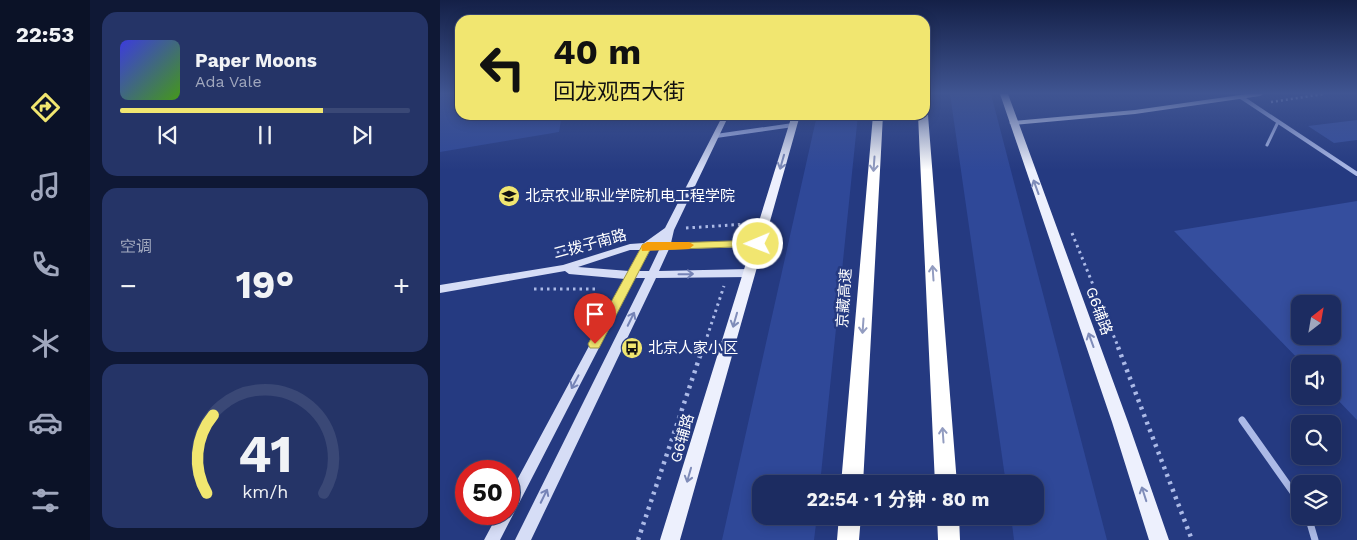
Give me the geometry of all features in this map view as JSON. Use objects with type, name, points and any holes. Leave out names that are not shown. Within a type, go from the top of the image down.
[{"type":"highway","name":"京藏高速","points":[[853,475],[878,120]]},
{"type":"highway","points":[[923,120],[945,475]]},
{"type":"highway","points":[[848,540],[849,525]]},
{"type":"highway","points":[[948,525],[949,540]]},
{"type":"main road","name":"G6辅路","points":[[1013,119],[1120,422],[1159,540]]},
{"type":"main road","name":"G6辅路","points":[[670,540],[794,120]]},
{"type":"street","points":[[1014,123],[1056,119]]},
{"type":"street","points":[[1274,119],[1357,174]]},
{"type":"street","points":[[523,540],[666,246],[669,230],[724,120]]},
{"type":"street","points":[[716,136],[794,120]]},
{"type":"street","points":[[520,487],[647,246],[669,230]]},
{"type":"street","name":"二拨子南路","points":[[440,289],[574,266],[623,249],[647,246],[758,244]]},
{"type":"street","name":"二拨子南路","points":[[550,270],[632,275],[749,273]]},
{"type":"street","points":[[1242,420],[1291,489]]},
{"type":"street","points":[[492,540],[500,525]]},
{"type":"street","points":[[1311,525],[1315,540]]},
{"type":"lane","points":[[1267,145],[1278,122]]},
{"type":"path","points":[[738,244],[748,216]]},
{"type":"path","points":[[702,227],[764,223]]},
{"type":"path","points":[[1071,230],[1148,421],[1192,540]]},
{"type":"path","points":[[638,540],[728,273]]},
{"type":"shaded area","points":[[440,119],[561,120],[559,132],[440,152]]},
{"type":"shaded area","points":[[954,119],[998,119],[1107,540],[1014,540],[1012,525],[1044,525],[1044,475],[1005,475]]},
{"type":"shaded area","points":[[816,120],[857,120],[821,475],[752,475],[752,525],[816,525],[814,540],[722,540]]},
{"type":"building","points":[[1357,120],[1357,140],[1334,143],[1308,126]]},
{"type":"building","points":[[1357,201],[1357,420],[1341,403],[1341,355],[1294,355],[1174,231]]},
{"type":"slow traffic","points":[[646,248],[647,246],[689,245]]},
{"type":"place","name":"北京农业职业学院机电工程学院","points":[[509,196]]},
{"type":"place","name":"北京人家小区","points":[[632,348]]},
{"type":"route","points":[[595,344],[647,246],[758,244]]}]
